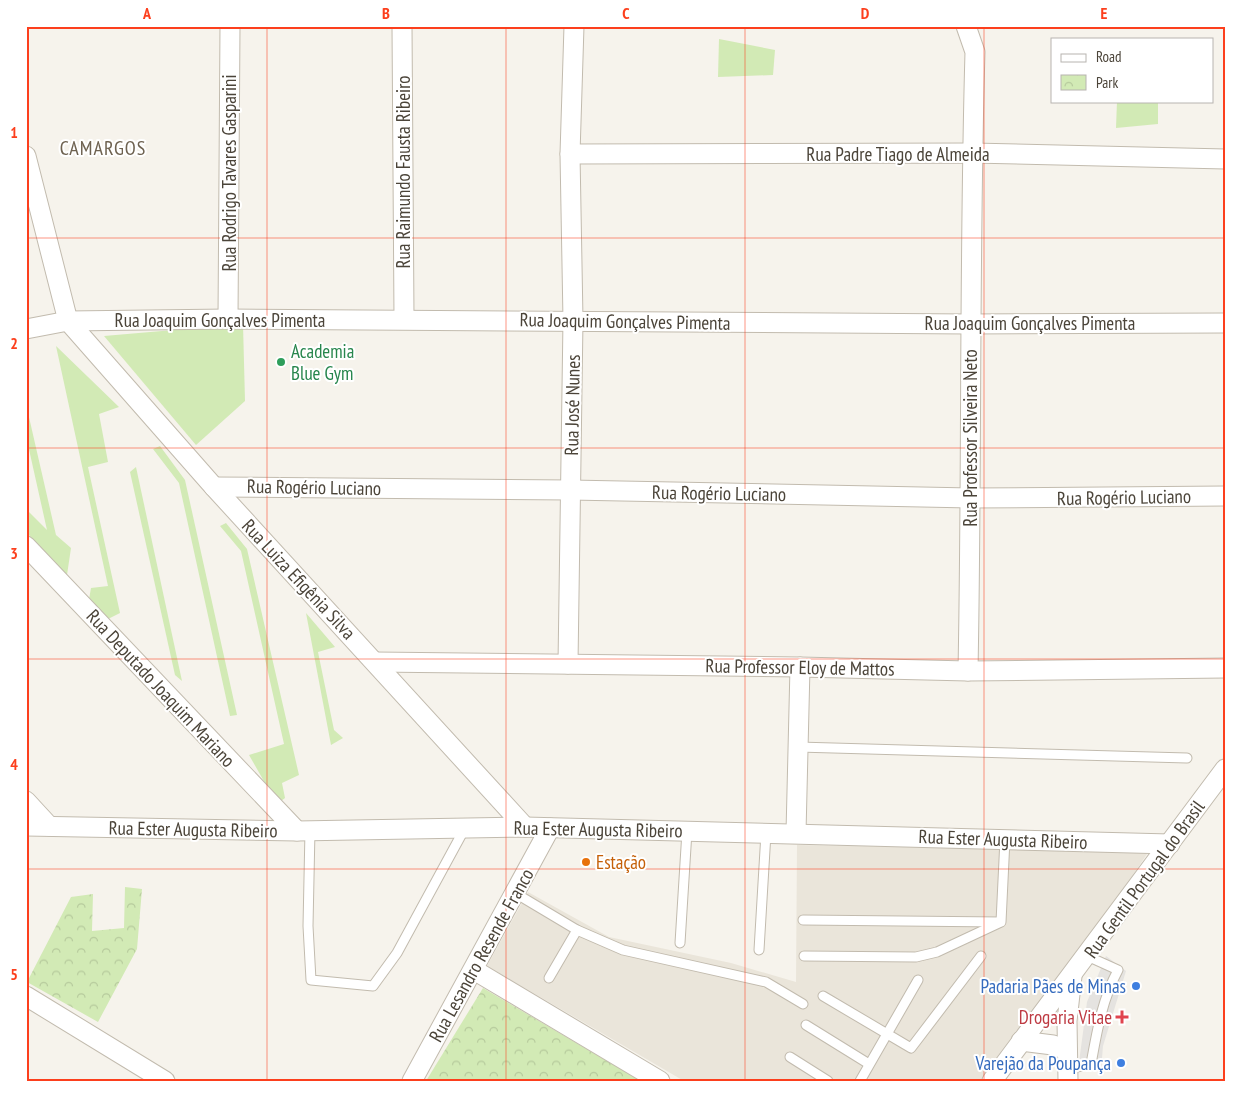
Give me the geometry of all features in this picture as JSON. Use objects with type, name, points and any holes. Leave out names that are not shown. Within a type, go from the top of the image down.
[{"type":"street","name":"Rua Rodrigo Tavares Gasparini","points":[[228,319],[230,26]]},
{"type":"street","name":"Rua Raimundo Fausta Ribeiro","points":[[402,26],[404,318]]},
{"type":"street","name":"Rua José Nunes","points":[[568,664],[573,320],[570,154],[574,26]]},
{"type":"street","name":"Rua Professor Silveira Neto","points":[[966,26],[975,52],[969,324],[971,498],[968,671]]},
{"type":"street","name":"Rua Padre Tiago de Almeida","points":[[570,154],[972,154],[1225,158]]},
{"type":"street","name":"Rua Luiza Efigênia Silva","points":[[26,156],[68,321],[214,486],[525,826]]},
{"type":"street","name":"Rua Joaquim Gonçalves Pimenta","points":[[26,330],[68,321],[228,319],[404,318],[969,324],[1225,323]]},
{"type":"street","name":"Rua Rogério Luciano","points":[[214,486],[570,490],[971,498],[1225,496]]},
{"type":"street","name":"Rua Deputado Joaquim Mariano","points":[[26,546],[304,831]]},
{"type":"street","name":"Rua Professor Eloy de Mattos","points":[[375,662],[968,671],[1225,668]]},
{"type":"street","points":[[796,834],[800,667]]},
{"type":"street","name":"Rua Gentil Portugal do Brasil","points":[[1068,1075],[1066,1050],[1072,976],[1225,769]]},
{"type":"street","points":[[26,801],[49,826]]},
{"type":"street","name":"Rua Ester Augusta Ribeiro","points":[[26,826],[304,831],[525,826],[1170,844]]},
{"type":"street","name":"Rua Lesandro Resende Franco","points":[[412,1081],[550,828]]},
{"type":"street","points":[[474,970],[660,1081]]},
{"type":"street","points":[[992,1081],[1072,976]]},
{"type":"street","points":[[26,996],[164,1081]]},
{"type":"street","points":[[1021,1042],[1053,1045],[1066,1050]]},
{"type":"lane","points":[[798,747],[1187,758]]},
{"type":"lane","points":[[304,831],[311,980],[373,986],[397,953],[465,828]]},
{"type":"lane","points":[[680,943],[687,831]]},
{"type":"lane","points":[[759,950],[766,833]]},
{"type":"lane","points":[[1001,922],[1005,839]]},
{"type":"lane","points":[[515,893],[577,930],[623,950],[766,982],[803,1004]]},
{"type":"lane","points":[[803,920],[1001,922]]},
{"type":"lane","points":[[804,956],[916,957],[945,949],[1001,922]]},
{"type":"lane","points":[[549,978],[577,930]]},
{"type":"lane","points":[[824,996],[911,1048],[981,956]]},
{"type":"lane","points":[[1068,1075],[1091,1064],[1098,1024],[1107,990],[1118,970],[1087,956]]},
{"type":"lane","points":[[860,1081],[918,980]]},
{"type":"lane","points":[[806,1025],[869,1064]]},
{"type":"lane","points":[[790,1057],[828,1081]]},
{"type":"shaded area","points":[[797,845],[1149,851],[1083,950],[983,1081],[684,1081],[487,966],[528,892],[609,937],[731,963],[796,982]]},
{"type":"shaded area","points":[[1106,956],[1126,971],[1103,1046],[1101,1070],[1078,1070],[1087,1002]]},
{"type":"green space","points":[[719,39],[775,50],[773,75],[718,77]]},
{"type":"green space","points":[[1117,102],[1158,102],[1158,124],[1116,128]]},
{"type":"green space","points":[[243,324],[245,401],[196,445],[104,336]]},
{"type":"green space","points":[[56,346],[119,407],[99,414],[108,462],[88,467],[120,613],[104,621],[88,605],[91,588],[108,586]]},
{"type":"green space","points":[[26,404],[56,535],[71,548],[67,575],[26,532],[26,509],[47,530],[26,436]]},
{"type":"green space","points":[[160,446],[185,480],[237,715],[230,716],[179,483],[153,449]]},
{"type":"green space","points":[[136,467],[182,681],[175,675],[130,472]]},
{"type":"green space","points":[[226,523],[247,549],[299,775],[282,783],[285,798],[277,804],[249,755],[284,744],[241,551],[220,526]]},
{"type":"green space","points":[[306,613],[335,647],[318,652],[334,730],[343,738],[331,745]]},
{"type":"green space","points":[[125,887],[142,889],[137,949],[98,1022],[27,982],[71,897],[93,894],[92,931],[124,928]]},
{"type":"green space","points":[[483,988],[641,1081],[426,1081]]},
{"type":"place","name":"Academia Blue Gym","points":[[281,362]]},
{"type":"place","name":"Estação","points":[[586,862]]},
{"type":"place","name":"Padaria Pães de Minas","points":[[1136,986]]},
{"type":"place","name":"Drogaria Vitae","points":[[1122,1017]]},
{"type":"place","name":"Varejão da Poupança","points":[[1121,1063]]},
{"type":"district","name":"CAMARGOS","points":[[103,148]]}]
